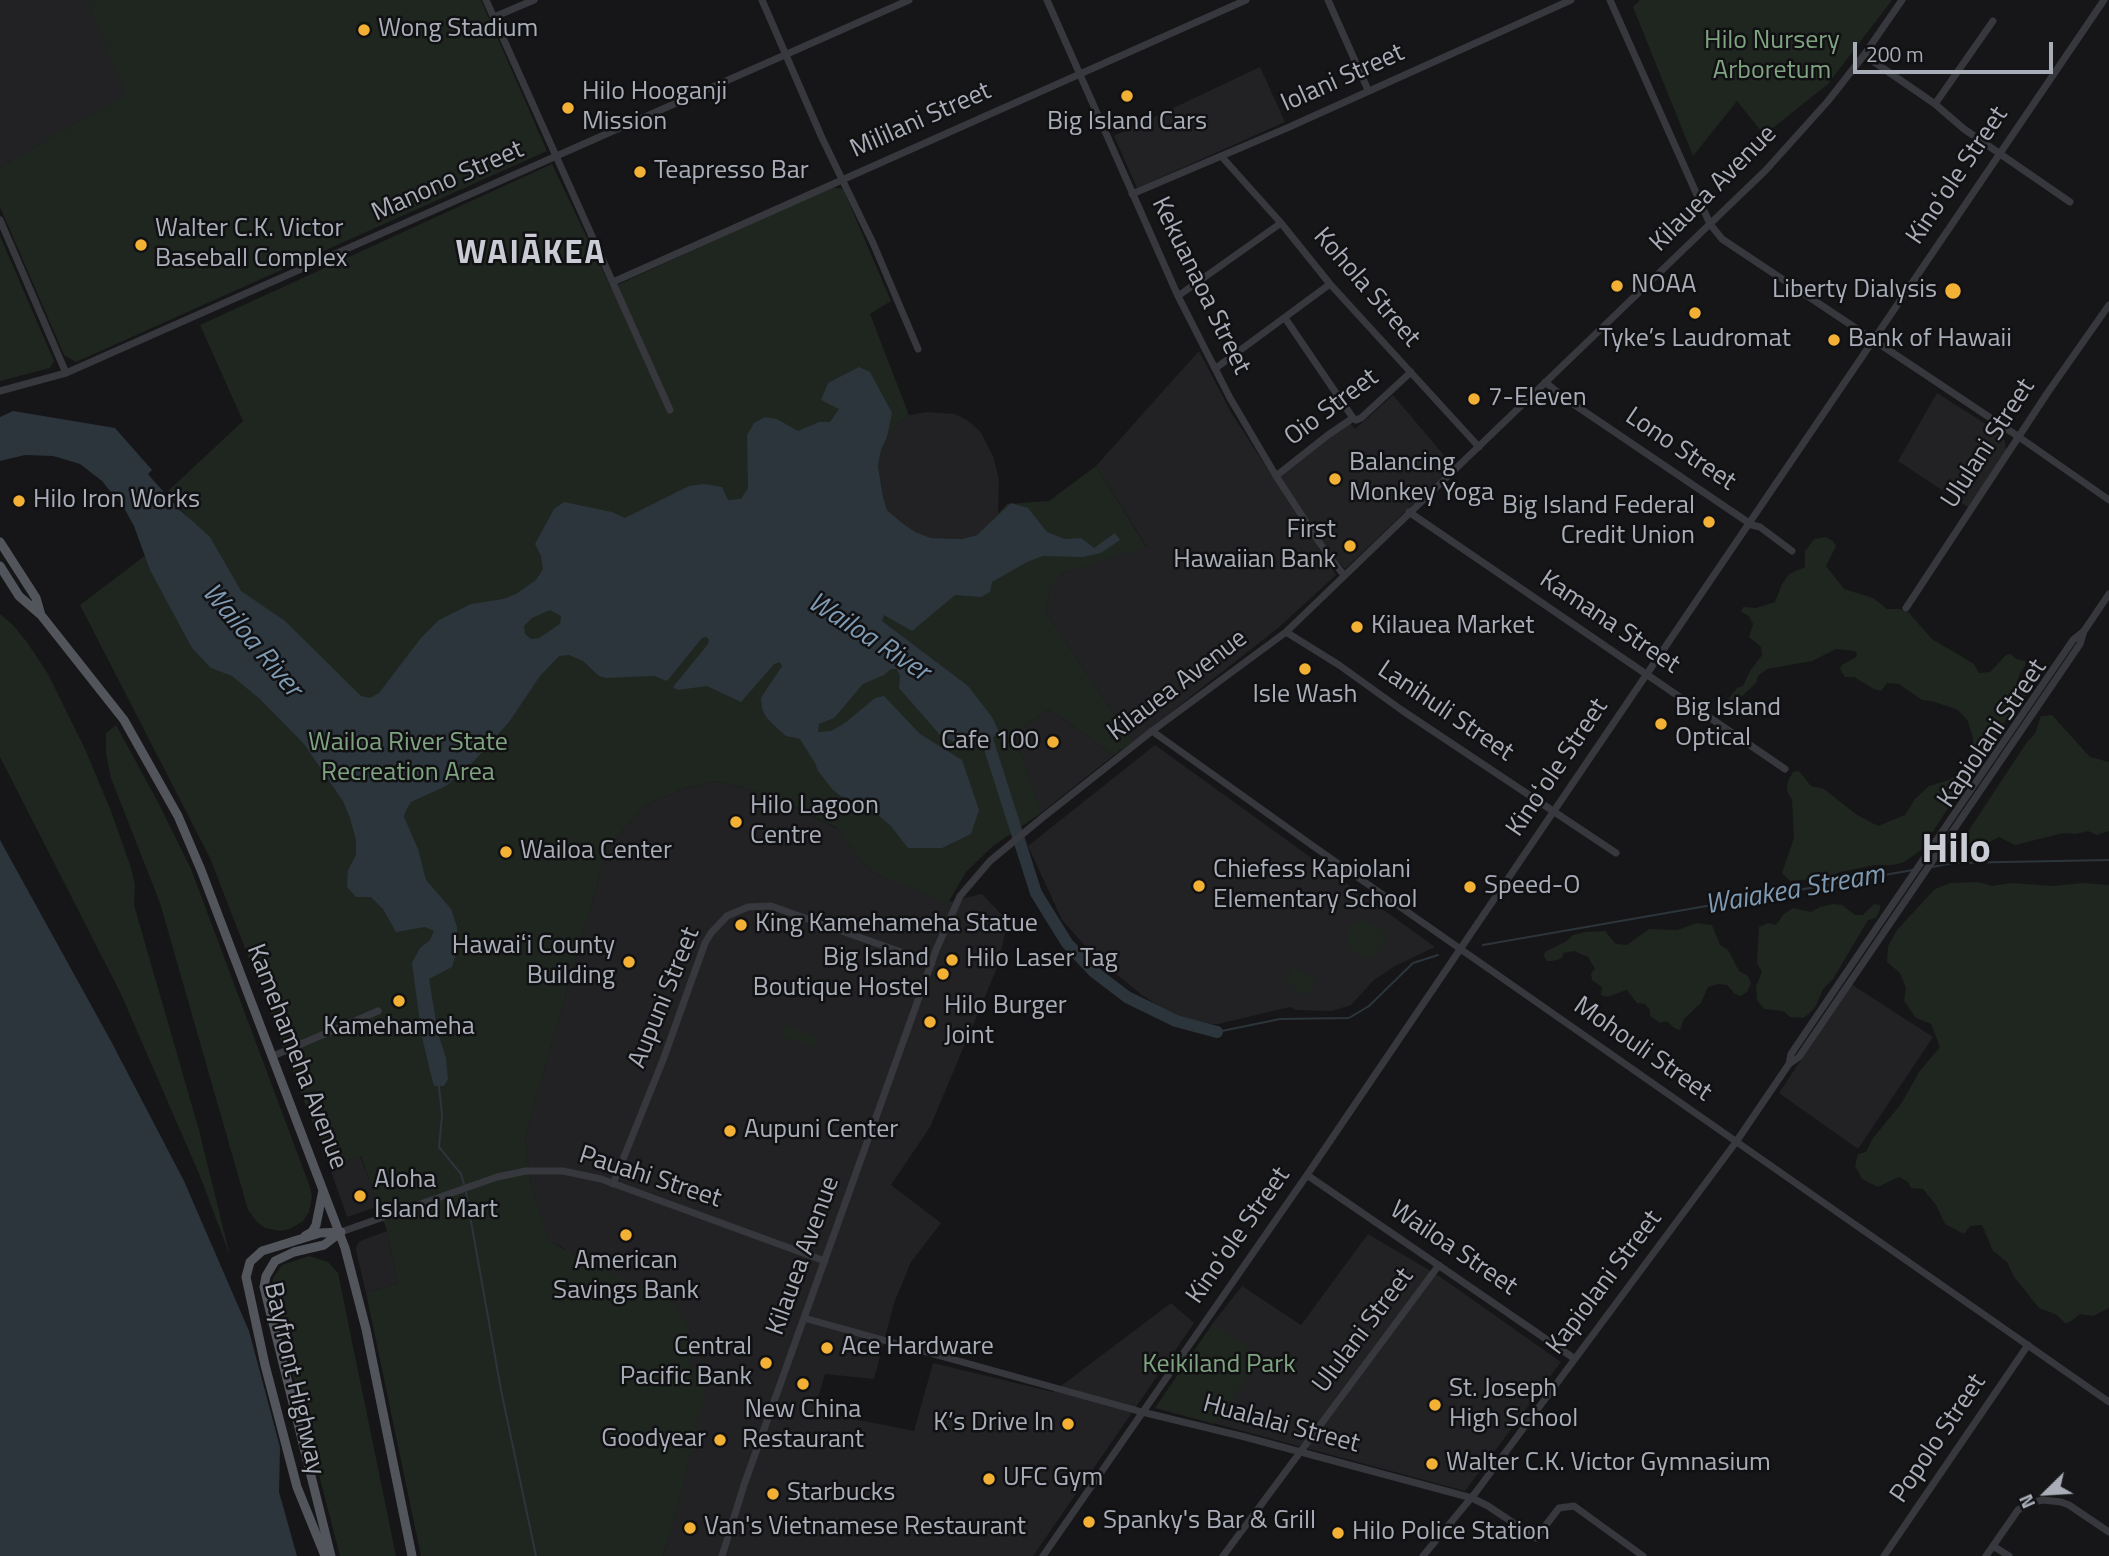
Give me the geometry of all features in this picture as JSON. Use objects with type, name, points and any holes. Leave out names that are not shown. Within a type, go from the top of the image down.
[{"type":"main road","name":"Kamehameha Avenue","points":[[0,542],[36,598],[41,615]]},
{"type":"main road","name":"Kamehameha Avenue","points":[[0,566],[19,596],[41,615],[120,712],[153,768],[201,870],[341,1232],[366,1329],[412,1556]]},
{"type":"main road","points":[[297,1241],[312,1232],[316,1225],[323,1189]]},
{"type":"main road","name":"Bayfront Highway","points":[[325,1556],[297,1487],[247,1281],[247,1269],[256,1255],[266,1250],[320,1233],[341,1232]]},
{"type":"main road","name":"Bayfront Highway","points":[[331,1556],[264,1287],[268,1270],[279,1258],[324,1245],[341,1232]]},
{"type":"street","points":[[486,0],[670,410]]},
{"type":"street","points":[[494,18],[534,0]]},
{"type":"street","points":[[762,0],[918,349]]},
{"type":"street","name":"Manono Street","points":[[0,391],[66,373],[909,0]]},
{"type":"street","name":"Kekuanaoa Street","points":[[1047,0],[1178,296],[1230,398],[1276,476],[1343,574]]},
{"type":"street","name":"Mililani Street","points":[[613,282],[1246,0]]},
{"type":"street","points":[[1328,0],[1368,90]]},
{"type":"street","name":"Iolani Street","points":[[1132,194],[1222,157],[1571,0]]},
{"type":"street","points":[[1610,0],[1710,224],[1722,239],[2109,500]]},
{"type":"street","name":"Kilauea Avenue","points":[[722,1556],[744,1485],[947,920],[960,896],[990,861],[1042,818],[1152,731],[1286,632],[1343,574],[1479,447],[1774,162],[1828,102],[1902,0]]},
{"type":"street","name":"Kinoʻole Street","points":[[1043,1556],[1307,1175],[2104,0]]},
{"type":"street","points":[[1935,104],[1993,21]]},
{"type":"street","points":[[1864,55],[1935,104],[1964,129],[2070,202]]},
{"type":"street","name":"Kohola Street","points":[[1222,157],[1282,223],[1330,284],[1479,447]]},
{"type":"street","points":[[0,220],[66,373]]},
{"type":"street","points":[[1178,296],[1282,223]]},
{"type":"street","points":[[1216,368],[1330,284]]},
{"type":"street","name":"Ululani Street","points":[[1906,608],[2109,305]]},
{"type":"street","points":[[1285,318],[1353,418]]},
{"type":"street","name":"Oio Street","points":[[1276,476],[1328,435],[1353,418],[1361,418],[1411,372]]},
{"type":"street","name":"Lono Street","points":[[1545,382],[1566,399],[1792,551]]},
{"type":"street","name":"Kamana Street","points":[[1409,512],[1785,769]]},
{"type":"street","name":"Kapiolani Street","points":[[1423,1556],[1472,1498],[1737,1142],[1789,1064],[1791,1054],[1931,847],[2073,640],[2084,631],[2109,594]]},
{"type":"street","name":"Kapiolani Street","points":[[1789,1064],[1799,1058],[2080,644],[2084,631]]},
{"type":"street","name":"Lanihuli Street","points":[[1286,632],[1616,853]]},
{"type":"street","name":"Mohouli Street","points":[[1152,731],[2109,1402]]},
{"type":"street","name":"Aupuni Street","points":[[613,1184],[663,1060],[705,943],[727,916],[748,907],[771,906],[932,962]]},
{"type":"street","points":[[273,1056],[378,1011]]},
{"type":"street","name":"Pauahi Street","points":[[341,1232],[475,1184],[510,1174],[544,1170],[580,1173],[825,1261]]},
{"type":"street","name":"Wailoa Street","points":[[1307,1175],[1575,1359]]},
{"type":"street","name":"Ululani Street","points":[[1223,1556],[1439,1265]]},
{"type":"street","name":"Hualalai Street","points":[[804,1318],[1142,1412],[1300,1451],[1472,1498],[1536,1538],[1559,1508],[1574,1506],[1643,1556]]},
{"type":"street","name":"Popolo Street","points":[[1884,1556],[2028,1345]]},
{"type":"street","points":[[1986,1556],[2018,1510],[2043,1500],[2061,1502],[2109,1532]]},
{"type":"street","points":[[1993,1546],[2009,1556]]},
{"type":"shaded area","points":[[0,0],[86,0],[127,94],[0,167]]},
{"type":"shaded area","points":[[1260,67],[1285,122],[1137,188],[1114,136]]},
{"type":"shaded area","points":[[1199,351],[1232,414],[1336,575],[1278,628],[1133,742],[1046,612],[1049,589],[1063,573],[1146,546],[1096,466]]},
{"type":"shaded area","points":[[1937,393],[1997,431],[2005,441],[2006,451],[1969,508],[1898,461]]},
{"type":"shaded area","points":[[1393,395],[1453,466],[1345,569],[1327,549],[1280,477],[1348,421],[1355,429]]},
{"type":"shaded area","points":[[927,412],[955,414],[967,420],[980,431],[993,456],[999,479],[998,515],[977,535],[962,539],[931,538],[915,532],[887,510],[878,466],[881,450],[897,424],[909,415]]},
{"type":"shaded area","points":[[1049,709],[1114,755],[1041,813],[1014,733]]},
{"type":"shaded area","name":"Chiefess Kapiolani Elementary School","points":[[1155,745],[1435,947],[1395,966],[1374,980],[1351,1005],[1332,1011],[1296,1010],[1290,1007],[1218,1024],[1198,1024],[1179,1020],[1142,995],[1094,956],[1062,920],[1028,846]]},
{"type":"shaded area","points":[[717,781],[765,793],[838,829],[862,862],[876,874],[948,902],[982,894],[1008,921],[997,968],[930,1127],[891,1185],[941,1223],[911,1262],[894,1303],[874,1379],[825,1374],[814,1411],[914,1431],[933,1363],[1053,1392],[1171,1303],[1194,1323],[1033,1556],[663,1556],[681,1495],[699,1415],[689,1366],[562,1247],[548,1240],[530,1181],[525,1138],[607,849],[644,806],[685,788]]},
{"type":"shaded area","points":[[1851,984],[1933,1037],[1858,1149],[1779,1093]]},
{"type":"shaded area","points":[[360,1156],[379,1206],[347,1217],[330,1168]]},
{"type":"shaded area","points":[[387,1231],[398,1283],[366,1293],[357,1245],[360,1241]]},
{"type":"shaded area","points":[[1368,1234],[1439,1276],[1561,1362],[1465,1491],[1213,1423],[1213,1323],[1242,1286],[1301,1325]]},
{"type":"green space","points":[[86,0],[481,0],[547,151],[76,362],[64,355],[0,207],[0,167],[126,94]]},
{"type":"green space","name":"Hilo Nursery Arboretum","points":[[1640,0],[1892,0],[1828,84],[1764,135],[1737,101],[1693,156],[1633,7]]},
{"type":"green space","name":"Wailoa River State Recreation Area","points":[[552,164],[611,288],[831,187],[843,189],[891,301],[870,314],[909,415],[897,424],[881,450],[878,466],[887,510],[916,532],[931,538],[962,539],[977,535],[1007,504],[1049,501],[1096,466],[1146,547],[1063,573],[1049,590],[1046,612],[1133,742],[1114,755],[1049,709],[1014,733],[1041,813],[993,846],[966,872],[948,903],[876,874],[862,862],[837,828],[765,793],[717,781],[685,788],[644,806],[607,849],[525,1138],[530,1181],[548,1239],[565,1250],[674,1302],[686,1323],[694,1346],[689,1366],[709,1374],[681,1495],[663,1556],[421,1556],[366,1293],[398,1283],[387,1231],[361,1156],[330,1168],[210,858],[80,605],[191,521],[167,492],[243,421],[200,325]]},
{"type":"green space","points":[[0,236],[54,361],[50,368],[0,381]]},
{"type":"green space","points":[[1826,537],[1836,546],[1826,566],[1844,589],[1873,598],[1887,609],[1900,609],[1909,613],[1932,639],[1974,664],[1979,673],[1990,672],[2006,655],[2011,654],[2016,659],[2026,661],[2017,682],[2027,694],[2000,728],[1986,755],[1970,774],[1921,850],[1904,862],[1893,865],[1875,865],[1840,872],[1830,877],[1790,881],[1782,873],[1794,838],[1792,800],[1787,791],[1793,772],[1799,771],[1811,786],[1824,789],[1857,815],[1878,826],[1905,815],[1915,799],[1929,786],[1949,780],[1960,772],[1973,749],[1968,721],[1958,710],[1922,700],[1899,684],[1887,683],[1881,691],[1854,677],[1845,677],[1840,669],[1856,657],[1857,653],[1854,651],[1836,649],[1812,661],[1767,669],[1727,714],[1723,713],[1724,704],[1737,688],[1743,686],[1762,655],[1761,647],[1749,637],[1753,624],[1749,616],[1741,612],[1743,607],[1756,608],[1775,602],[1789,574],[1805,567],[1805,551],[1814,539]]},
{"type":"green space","points":[[0,614],[27,642],[48,674],[85,749],[111,811],[130,865],[135,885],[134,905],[199,1130],[230,1256],[200,1176],[121,994],[0,757]]},
{"type":"green space","points":[[2052,715],[2090,757],[2109,762],[2109,831],[2097,835],[2088,831],[2063,833],[2015,845],[1999,837],[1988,843],[1965,845],[1963,839],[2035,734],[2041,716]]},
{"type":"green space","points":[[116,725],[191,869],[310,1187],[312,1197],[309,1212],[303,1221],[290,1229],[280,1231],[265,1228],[248,1210],[160,903],[111,778],[106,754],[106,733]]},
{"type":"green space","points":[[1978,882],[1992,886],[2012,883],[2051,886],[2083,883],[2109,885],[2109,1308],[2093,1316],[2080,1314],[2070,1322],[2065,1323],[2057,1315],[2039,1308],[2014,1277],[2007,1262],[1993,1251],[1982,1225],[1970,1226],[1964,1234],[1945,1224],[1936,1205],[1923,1189],[1911,1188],[1908,1182],[1899,1177],[1878,1187],[1862,1179],[1855,1166],[1858,1154],[1866,1152],[1873,1138],[1901,1104],[1919,1072],[1940,1047],[1931,1024],[1916,1018],[1904,1001],[1906,988],[1900,973],[1887,962],[1888,946],[1897,930],[1935,889],[1950,883]]},
{"type":"green space","points":[[1833,904],[1842,905],[1855,915],[1863,915],[1874,904],[1880,905],[1880,910],[1876,918],[1868,920],[1809,1014],[1803,1018],[1790,1017],[1783,1011],[1764,1009],[1757,1000],[1756,986],[1762,972],[1757,963],[1759,927],[1768,923],[1776,925],[1784,914],[1793,908],[1811,912]]},
{"type":"green space","points":[[1364,919],[1386,933],[1387,942],[1371,958],[1356,954],[1347,942],[1351,927]]},
{"type":"green space","points":[[1697,923],[1712,925],[1720,945],[1728,950],[1739,971],[1748,976],[1751,983],[1747,992],[1741,996],[1735,994],[1727,985],[1708,987],[1701,1003],[1684,1019],[1680,1030],[1667,1021],[1660,1023],[1650,1016],[1650,1010],[1645,1004],[1637,1003],[1627,990],[1607,997],[1601,995],[1602,987],[1592,980],[1591,974],[1595,969],[1588,957],[1574,951],[1563,953],[1562,958],[1553,961],[1547,961],[1544,956],[1545,952],[1573,935],[1585,932],[1605,931],[1616,944],[1627,945],[1649,929],[1677,930]]},
{"type":"green space","points":[[1295,967],[1317,981],[1307,996],[1285,982]]},
{"type":"green space","points":[[784,1024],[818,1037],[814,1048],[780,1036]]},
{"type":"green space","points":[[309,1256],[328,1262],[338,1273],[396,1556],[340,1556],[271,1290],[273,1278],[282,1265]]},
{"type":"green space","name":"Keikiland Park","points":[[1213,1323],[1261,1357],[1214,1424],[1155,1408]]},
{"type":"water","points":[[859,367],[870,372],[892,413],[878,466],[883,497],[887,510],[915,532],[931,538],[962,539],[977,535],[1011,503],[1028,508],[1047,532],[1065,539],[1081,538],[1094,548],[1115,533],[1120,540],[1101,553],[1083,557],[1043,556],[1027,562],[992,582],[990,592],[981,597],[955,595],[912,631],[884,615],[882,621],[968,686],[992,717],[1000,734],[977,745],[961,745],[941,736],[899,688],[900,676],[897,669],[891,669],[863,684],[834,718],[819,724],[818,732],[831,731],[875,698],[884,696],[920,734],[962,760],[979,810],[971,834],[942,848],[908,848],[891,826],[869,807],[842,797],[833,790],[818,771],[800,739],[786,736],[766,717],[762,709],[761,698],[782,666],[780,662],[774,664],[741,702],[707,686],[678,690],[673,687],[708,644],[709,639],[706,637],[702,638],[667,681],[654,676],[606,678],[599,676],[583,661],[569,655],[559,656],[540,676],[509,722],[474,761],[446,786],[411,802],[404,817],[418,849],[426,880],[451,909],[457,927],[457,950],[452,967],[429,979],[438,1033],[446,1058],[448,1079],[444,1086],[434,1086],[431,1075],[422,1037],[412,963],[434,931],[425,927],[396,932],[383,909],[371,897],[356,897],[347,887],[348,870],[356,855],[356,840],[350,818],[343,801],[304,744],[260,699],[232,676],[211,668],[192,648],[150,570],[134,526],[124,508],[102,481],[80,464],[53,456],[25,455],[0,461],[0,417],[13,411],[115,428],[152,470],[148,474],[153,480],[180,510],[210,537],[241,591],[285,621],[361,696],[370,698],[379,693],[421,638],[439,620],[471,604],[516,594],[536,580],[543,569],[535,544],[554,509],[564,502],[612,512],[625,518],[689,486],[704,484],[722,487],[728,500],[741,499],[748,488],[747,435],[754,423],[765,417],[777,419],[798,431],[819,422],[830,422],[839,409],[821,400],[828,383]],"holes":[[[550,610],[561,616],[560,624],[539,638],[531,639],[525,634],[524,626],[532,618]]]},
{"type":"water","points":[[0,840],[112,1043],[184,1181],[249,1331],[280,1447],[279,1492],[297,1556],[0,1556]]},
{"type":"waterway","name":"Wailoa River","points":[[979,727],[987,739],[1036,893],[1067,943],[1093,971],[1127,997],[1176,1021],[1217,1032]]},
{"type":"waterway","name":"Waiakea Stream","points":[[1932,867],[1953,863],[2109,860]]},
{"type":"waterway","name":"Waiakea Stream","points":[[1483,945],[1913,870]]},
{"type":"waterway","points":[[1217,1032],[1280,1019],[1349,1018],[1369,1006],[1413,963],[1438,955]]},
{"type":"waterway","points":[[439,1086],[442,1115],[439,1147],[461,1174],[464,1184]]},
{"type":"waterway","points":[[466,1193],[501,1390],[536,1556]]},
{"type":"place","name":"Wong Stadium","points":[[364,30]]},
{"type":"place","name":"Big Island Cars","points":[[1127,96]]},
{"type":"place","name":"Hilo Hooganji Mission","points":[[568,108]]},
{"type":"place","name":"Teapresso Bar","points":[[640,172]]},
{"type":"place","name":"Walter C.K. Victor Baseball Complex","points":[[141,245]]},
{"type":"place","name":"NOAA","points":[[1617,286]]},
{"type":"place","name":"Liberty Dialysis","points":[[1953,291]]},
{"type":"place","name":"Tyke’s Laudromat","points":[[1695,313]]},
{"type":"place","name":"Bank of Hawaii","points":[[1834,340]]},
{"type":"place","name":"7-Eleven","points":[[1474,399]]},
{"type":"place","name":"Balancing Monkey Yoga","points":[[1335,479]]},
{"type":"place","name":"Hilo Iron Works","points":[[19,501]]},
{"type":"place","name":"Big Island Federal Credit Union","points":[[1709,522]]},
{"type":"place","name":"First Hawaiian Bank","points":[[1350,546]]},
{"type":"place","name":"Kilauea Market","points":[[1357,627]]},
{"type":"place","name":"Isle Wash","points":[[1305,669]]},
{"type":"place","name":"Big Island Optical","points":[[1661,724]]},
{"type":"place","name":"Cafe 100","points":[[1053,742]]},
{"type":"place","name":"Hilo Lagoon Centre","points":[[736,822]]},
{"type":"place","name":"Wailoa Center","points":[[506,852]]},
{"type":"place","name":"Chiefess Kapiolani Elementary School","points":[[1199,886]]},
{"type":"place","name":"Speed-O","points":[[1470,887]]},
{"type":"place","name":"King Kamehameha Statue","points":[[741,925]]},
{"type":"place","name":"Hilo Laser Tag","points":[[952,960]]},
{"type":"place","name":"Hawaiʻi County Building","points":[[629,962]]},
{"type":"place","name":"Big Island Boutique Hostel","points":[[943,974]]},
{"type":"place","name":"Kamehameha","points":[[399,1001]]},
{"type":"place","name":"Hilo Burger Joint","points":[[930,1022]]},
{"type":"place","name":"Aupuni Center","points":[[730,1131]]},
{"type":"place","name":"Aloha Island Mart","points":[[360,1196]]},
{"type":"place","name":"American Savings Bank","points":[[626,1235]]},
{"type":"place","name":"Ace Hardware","points":[[827,1348]]},
{"type":"place","name":"Central Pacific Bank","points":[[766,1363]]},
{"type":"place","name":"New China Restaurant","points":[[803,1384]]},
{"type":"place","name":"St. Joseph High School","points":[[1435,1405]]},
{"type":"place","name":"K’s Drive In","points":[[1068,1424]]},
{"type":"place","name":"Goodyear","points":[[720,1440]]},
{"type":"place","name":"Walter C.K. Victor Gymnasium","points":[[1432,1464]]},
{"type":"place","name":"UFC Gym","points":[[989,1479]]},
{"type":"place","name":"Starbucks","points":[[773,1494]]},
{"type":"place","name":"Spanky's Bar & Grill","points":[[1089,1522]]},
{"type":"place","name":"Van's Vietnamese Restaurant","points":[[690,1528]]},
{"type":"place","name":"Hilo Police Station","points":[[1338,1533]]},
{"type":"district","name":"WAIĀKEA","points":[[531,255]]},
{"type":"district","name":"Hilo","points":[[1956,852]]}]
